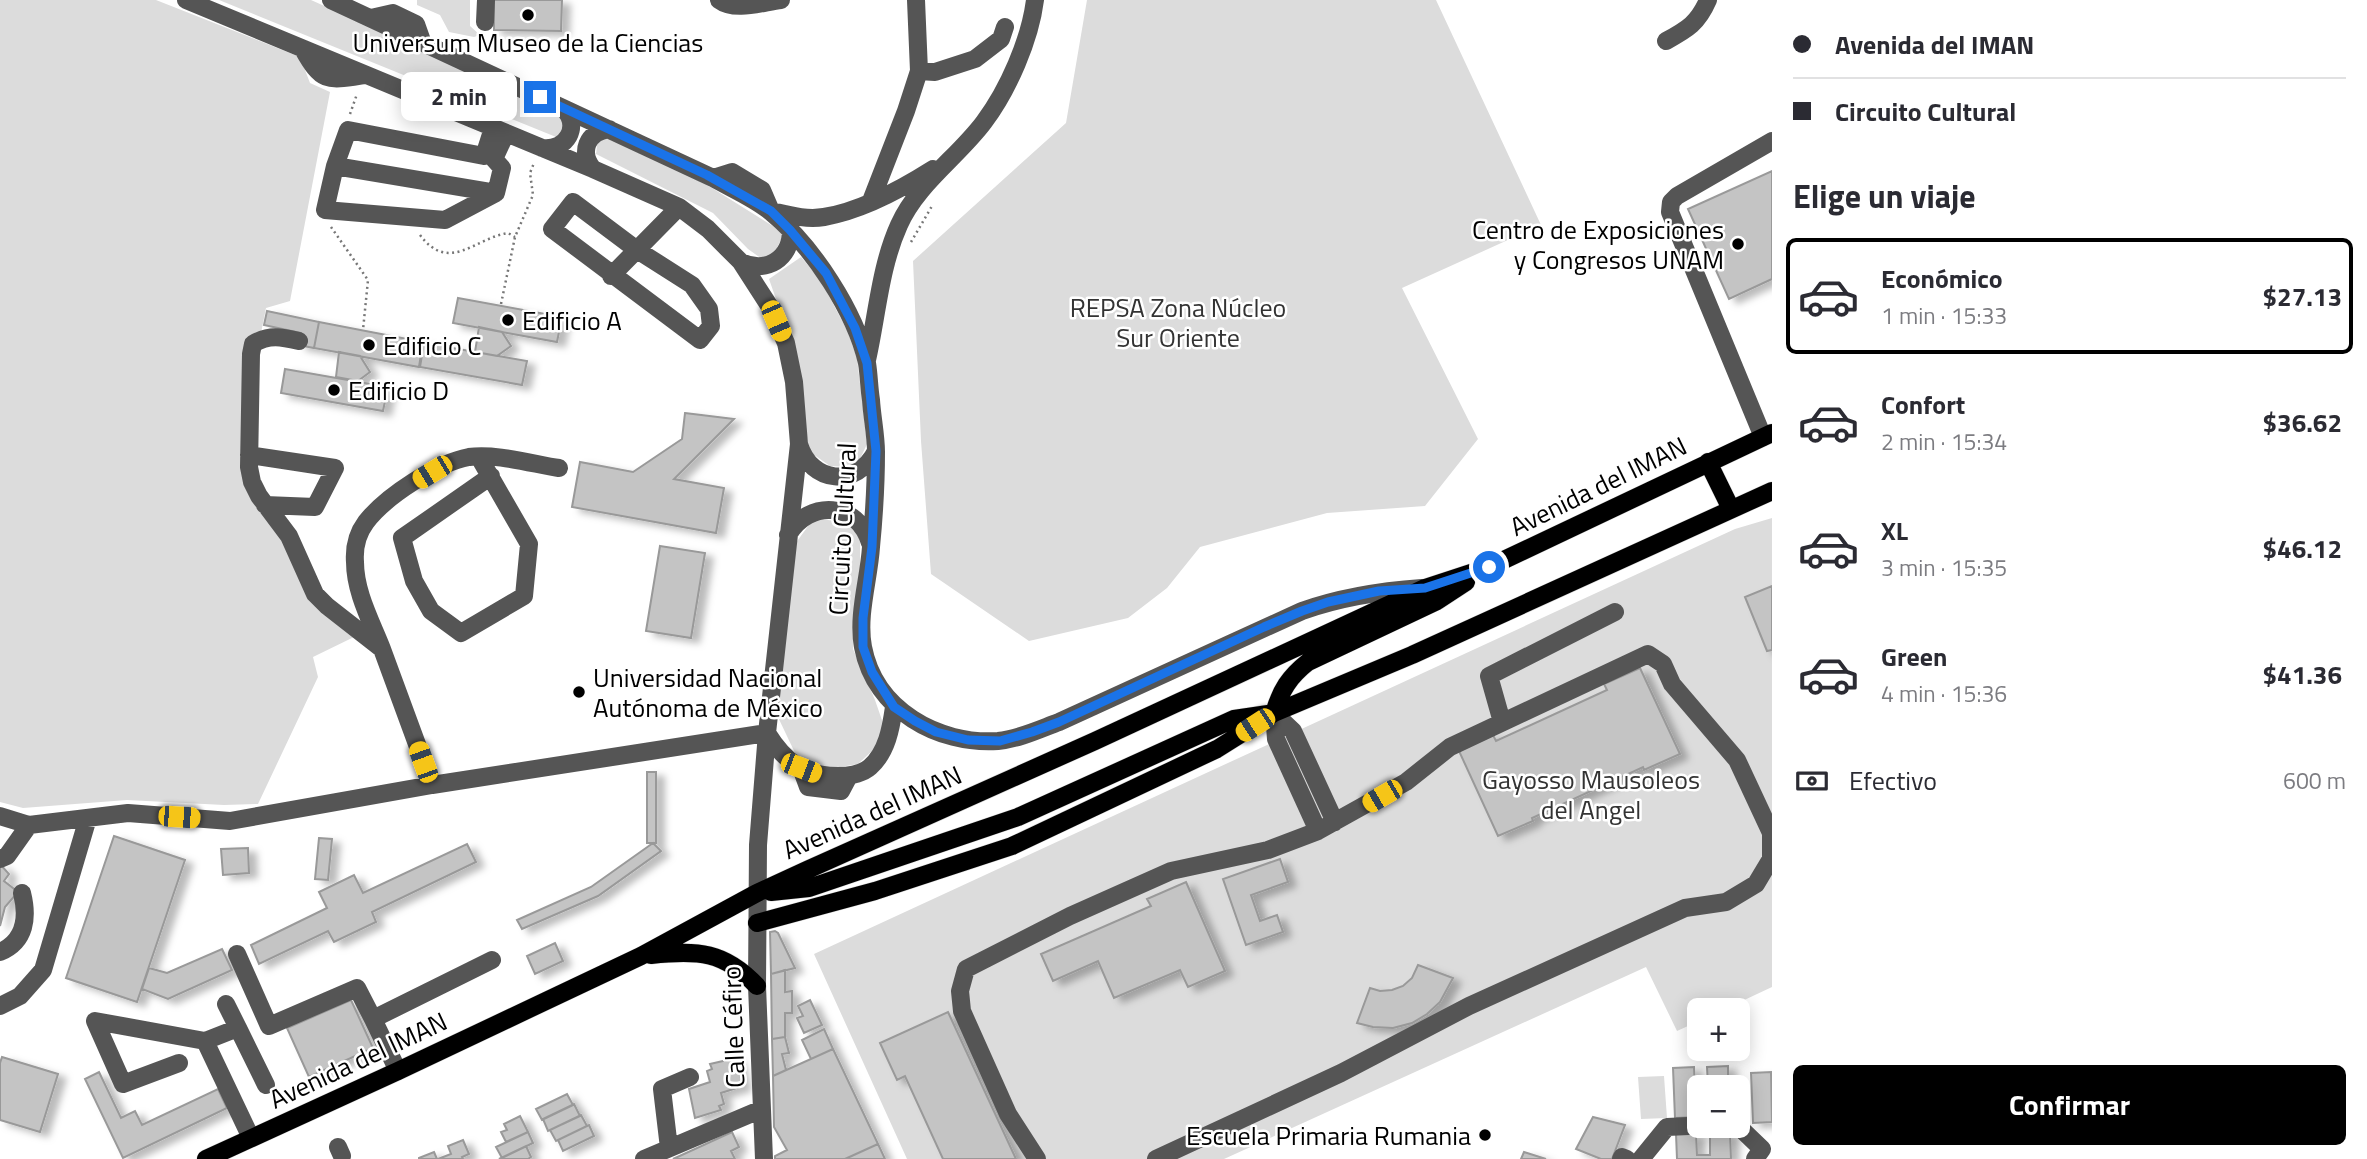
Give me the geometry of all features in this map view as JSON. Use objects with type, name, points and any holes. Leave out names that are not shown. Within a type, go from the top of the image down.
[{"type":"main road","name":"Avenida del IMAN","points":[[206,1159],[641,956],[757,893],[1425,588],[1489,567],[1768,435]]},
{"type":"main road","points":[[1708,462],[1731,509]]},
{"type":"main road","name":"Avenida del IMAN","points":[[757,893],[809,888],[1018,817],[1234,719],[1274,713],[1424,650],[1772,491]]},
{"type":"main road","points":[[757,923],[876,891],[1012,846],[1217,749],[1274,713],[1280,693],[1292,675],[1308,662],[1437,601],[1489,567]]},
{"type":"main road","points":[[641,956],[696,952],[711,955],[728,961],[743,971],[757,986]]},
{"type":"street","name":"Circuito Cultural","points":[[186,0],[213,7],[303,49],[679,207],[708,229],[741,261],[770,307],[786,343],[794,382],[799,444],[767,733],[757,893]]},
{"type":"street","name":"Circuito Cultural","points":[[331,0],[350,4],[370,18],[713,178],[771,211],[826,273],[855,328],[867,363],[876,451],[872,547],[863,618],[863,647],[872,672],[894,707],[915,721],[936,732],[968,740],[1000,741],[1059,722],[1302,611],[1328,602],[1379,591],[1425,588]]},
{"type":"street","points":[[485,0],[485,22]]},
{"type":"street","points":[[719,0],[736,6],[781,0]]},
{"type":"street","points":[[871,201],[919,71],[916,0]]},
{"type":"street","points":[[867,363],[886,262],[899,223],[948,160],[984,123],[1014,72],[1034,12],[1035,0]]},
{"type":"street","points":[[1666,41],[1691,27],[1709,0]]},
{"type":"street","points":[[919,71],[935,72],[975,59],[1001,39],[1005,27]]},
{"type":"street","points":[[542,148],[556,148],[567,140],[570,134],[570,117],[563,108]]},
{"type":"street","points":[[593,169],[586,153],[588,142],[597,133],[609,129]]},
{"type":"street","points":[[496,194],[445,220],[325,210],[335,166],[348,130],[484,156],[500,130]]},
{"type":"street","points":[[496,194],[502,167],[494,159],[500,130]]},
{"type":"street","points":[[1768,435],[1670,212],[1671,202],[1678,196],[1772,141]]},
{"type":"street","points":[[771,211],[799,218],[823,217],[846,211],[910,183],[948,160]]},
{"type":"street","points":[[335,166],[496,194]]},
{"type":"street","points":[[573,202],[637,250],[692,285],[709,309],[711,326],[700,340],[611,276],[552,229],[573,202]]},
{"type":"street","points":[[611,276],[679,207]]},
{"type":"street","points":[[741,261],[761,267],[780,259],[789,246],[790,230]]},
{"type":"street","points":[[299,341],[274,336],[262,338],[253,344],[249,455],[252,482],[292,543],[315,594],[382,649]]},
{"type":"street","points":[[799,444],[813,468],[839,477],[858,472],[872,459],[876,451]]},
{"type":"street","points":[[249,455],[335,468],[315,507],[265,505]]},
{"type":"street","points":[[432,785],[362,600],[356,577],[355,554],[360,531],[374,513],[392,497],[414,483],[468,457],[559,468]]},
{"type":"street","points":[[479,457],[491,477],[529,544],[524,596],[461,633],[431,611],[414,580],[402,538],[491,477]]},
{"type":"street","points":[[787,537],[806,515],[835,510],[859,523],[872,547]]},
{"type":"street","points":[[1502,722],[1489,676],[1615,612]]},
{"type":"street","points":[[1037,1159],[1008,1114],[962,1011],[960,991],[967,969],[1070,916],[1171,872],[1268,850],[1318,831],[1406,782],[1450,747],[1648,654],[1663,664],[1672,684],[1737,760],[1772,833],[1771,859],[1756,884],[1727,902],[1685,908],[1469,1006],[1341,1073],[1156,1159]]},
{"type":"street","points":[[0,816],[29,825],[128,813],[230,821],[432,785],[767,733],[777,749],[801,768],[821,776],[849,776],[869,768],[882,751],[891,731],[894,707]]},
{"type":"street","points":[[1274,713],[1293,731],[1335,822]]},
{"type":"street","points":[[1274,713],[1276,739],[1318,831]]},
{"type":"street","points":[[0,1006],[20,996],[43,970],[88,818]]},
{"type":"street","points":[[0,859],[7,856],[29,825]]},
{"type":"street","points":[[0,952],[10,948],[23,933],[26,911],[22,893]]},
{"type":"street","name":"Calle Céfiro","points":[[757,893],[757,986],[764,1159]]},
{"type":"street","points":[[237,954],[269,1026],[357,988],[398,1071]]},
{"type":"street","points":[[373,1019],[492,960]]},
{"type":"street","points":[[226,1003],[266,1085]]},
{"type":"street","points":[[179,1063],[123,1084],[95,1021],[205,1041],[238,1028]]},
{"type":"street","points":[[205,1041],[251,1138]]},
{"type":"street","points":[[669,1148],[662,1089],[690,1077]]},
{"type":"street","points":[[644,1159],[762,1109]]},
{"type":"street","points":[[1641,1159],[1667,1127],[1687,1126]]},
{"type":"street","points":[[1750,1138],[1763,1151]]},
{"type":"street","points":[[1621,1159],[1628,1159]]},
{"type":"path","points":[[501,304],[514,237],[533,195],[530,173],[542,148]]},
{"type":"path","points":[[340,237],[368,280],[363,330]]},
{"type":"green space","points":[[0,0],[156,0],[300,57],[310,83],[330,92],[290,301],[266,308],[261,333],[246,484],[354,637],[313,657],[318,677],[258,804],[127,800],[23,808],[0,802]]},
{"type":"green space","points":[[219,0],[311,0],[565,114],[561,139]]},
{"type":"green space","points":[[417,0],[470,0],[470,26],[480,35],[474,37],[449,32],[440,15],[417,5]]},
{"type":"green space","name":"REPSA Zona Núcleo Sur Oriente","points":[[1087,0],[1436,0],[1541,225],[1402,288],[1478,439],[1425,506],[1327,513],[1200,547],[1167,588],[1128,618],[1029,641],[931,574],[921,441],[913,261],[1066,123]]},
{"type":"green space","points":[[609,133],[704,183],[784,233],[775,252],[762,259],[748,249],[713,213],[596,154],[598,138]]},
{"type":"green space","points":[[801,257],[819,278],[847,330],[857,358],[867,444],[860,459],[847,467],[830,466],[810,452],[784,322],[769,279]]},
{"type":"green space","points":[[814,518],[842,522],[860,535],[860,579],[853,649],[885,729],[873,750],[858,764],[828,769],[809,766],[795,753],[777,715],[795,544]]},
{"type":"green space","name":"Gayosso Mausoleos del Angel","points":[[1772,518],[1772,987],[1749,998],[1687,998],[1687,1026],[1677,1031],[1646,967],[1224,1159],[907,1159],[814,954],[1735,529]]},
{"type":"green space","points":[[1664,1076],[1667,1118],[1641,1119],[1638,1077]]},
{"type":"building","name":"Universum Museo de la Ciencias","points":[[494,0],[562,0],[561,31],[494,30]]},
{"type":"building","name":"Centro de Exposiciones y Congresos UNAM","points":[[1772,171],[1772,279],[1729,299],[1688,209]]},
{"type":"building","name":"Edificio A","points":[[458,298],[562,317],[557,342],[453,323]]},
{"type":"building","points":[[267,311],[319,322],[314,348],[298,345],[301,333],[264,325]]},
{"type":"building","name":"Edificio C","points":[[319,322],[423,342],[419,367],[314,348]]},
{"type":"building","points":[[479,327],[502,332],[511,346],[497,356],[475,352]]},
{"type":"building","points":[[424,343],[527,361],[522,385],[420,367]]},
{"type":"building","points":[[339,352],[360,356],[370,372],[358,381],[336,377]]},
{"type":"building","name":"Edificio D","points":[[285,369],[388,387],[383,411],[281,393]]},
{"type":"building","points":[[685,413],[734,419],[674,479],[724,488],[716,533],[572,507],[580,462],[633,472],[682,439]]},
{"type":"building","points":[[660,546],[705,553],[691,638],[646,631]]},
{"type":"building","points":[[1772,586],[1772,650],[1767,651],[1745,597]]},
{"type":"building","points":[[1640,668],[1680,754],[1644,770],[1643,767],[1498,836],[1459,751],[1493,735],[1496,741],[1607,690],[1604,684]]},
{"type":"building","points":[[647,772],[656,772],[656,843],[647,843]]},
{"type":"building","points":[[114,836],[185,860],[137,1002],[66,978]]},
{"type":"building","points":[[319,838],[332,839],[328,880],[315,879]]},
{"type":"building","points":[[653,843],[661,851],[598,896],[522,929],[517,920],[591,887]]},
{"type":"building","points":[[467,844],[476,862],[372,912],[376,922],[334,942],[328,931],[259,964],[251,945],[327,908],[319,892],[354,875],[363,893]]},
{"type":"building","points":[[248,848],[249,873],[223,875],[221,849]]},
{"type":"building","points":[[1280,859],[1288,882],[1251,895],[1260,921],[1277,915],[1283,932],[1246,945],[1223,879]]},
{"type":"building","points":[[0,864],[9,874],[4,881],[18,892],[5,907],[0,926]]},
{"type":"building","points":[[1186,882],[1225,971],[1188,987],[1180,970],[1114,998],[1098,961],[1053,981],[1041,954],[1151,906],[1147,899]]},
{"type":"building","points":[[775,931],[795,968],[771,974],[770,932]]},
{"type":"building","points":[[555,943],[563,961],[535,974],[527,956]]},
{"type":"building","points":[[222,949],[232,970],[168,999],[142,989],[149,968],[167,973]]},
{"type":"building","points":[[1418,965],[1453,978],[1440,1002],[1412,1023],[1393,1028],[1357,1023],[1370,988],[1380,991],[1403,986],[1412,978]]},
{"type":"building","points":[[785,970],[785,992],[792,991],[792,1013],[785,1013],[785,1037],[772,1039],[771,974]]},
{"type":"building","points":[[351,1000],[373,1048],[309,1077],[287,1028]]},
{"type":"building","points":[[810,1000],[822,1025],[804,1033],[797,1018],[803,1016],[798,1006]]},
{"type":"building","points":[[948,1012],[1016,1159],[943,1159],[905,1076],[897,1080],[880,1043]]},
{"type":"building","points":[[824,1029],[833,1049],[811,1059],[802,1040]]},
{"type":"building","points":[[785,1037],[789,1053],[782,1054],[786,1070],[773,1076],[772,1039]]},
{"type":"building","points":[[833,1049],[878,1144],[845,1159],[775,1159],[775,1156],[787,1150],[774,1127],[773,1076]]},
{"type":"building","points":[[2,1057],[58,1074],[40,1132],[0,1120]]},
{"type":"building","points":[[736,1058],[743,1086],[721,1093],[724,1104],[719,1106],[721,1110],[695,1118],[689,1089],[710,1082],[707,1071],[712,1069],[710,1064]]},
{"type":"building","points":[[1728,1066],[1728,1075],[1707,1075],[1707,1067]]},
{"type":"building","points":[[1694,1067],[1694,1075],[1687,1075],[1687,1117],[1675,1118],[1673,1068]]},
{"type":"building","points":[[99,1072],[121,1118],[135,1111],[142,1125],[218,1089],[227,1108],[123,1158],[85,1079]]},
{"type":"building","points":[[1771,1072],[1772,1122],[1753,1123],[1751,1073]]},
{"type":"building","points":[[567,1094],[573,1105],[542,1120],[536,1109]]},
{"type":"building","points":[[574,1104],[580,1116],[548,1131],[543,1119]]},
{"type":"building","points":[[581,1115],[587,1126],[556,1141],[550,1130]]},
{"type":"building","points":[[520,1116],[528,1132],[506,1142],[501,1132],[507,1130],[504,1124]]},
{"type":"building","points":[[1593,1117],[1625,1125],[1612,1159],[1601,1159],[1576,1149]]},
{"type":"building","points":[[589,1125],[594,1136],[563,1151],[558,1140]]},
{"type":"building","points":[[528,1132],[533,1143],[502,1158],[496,1147]]},
{"type":"building","points":[[732,1132],[739,1147],[731,1151],[735,1159],[673,1159]]},
{"type":"building","points":[[1687,1133],[1687,1138],[1696,1138],[1697,1155],[1710,1155],[1710,1138],[1730,1138],[1731,1159],[1677,1159],[1676,1134]]},
{"type":"building","points":[[463,1140],[469,1154],[462,1157],[463,1159],[438,1159],[451,1154],[448,1146]]},
{"type":"building","points":[[878,1144],[885,1159],[845,1159]]},
{"type":"building","points":[[526,1146],[531,1157],[528,1159],[499,1159]]},
{"type":"building","points":[[434,1152],[437,1159],[419,1159],[419,1158]]},
{"type":"building","points":[[1524,1152],[1546,1159],[1521,1159]]},
{"type":"place","name":"Universum Museo de la Ciencias","points":[[528,15]]},
{"type":"place","name":"Centro de Exposiciones y Congresos UNAM","points":[[1738,244]]},
{"type":"place","name":"Edificio A","points":[[508,320]]},
{"type":"place","name":"Edificio C","points":[[369,345]]},
{"type":"place","name":"Edificio D","points":[[334,390]]},
{"type":"place","name":"Universidad Nacional Autónoma de México","points":[[579,692]]},
{"type":"place","name":"Escuela Primaria Rumania","points":[[1485,1135]]},
{"type":"route","points":[[540,97],[707,175],[771,211],[826,273],[855,328],[867,363],[876,451],[872,547],[863,618],[863,647],[872,672],[894,707],[936,732],[968,740],[1000,741],[1032,732],[1302,611],[1328,602],[1379,591],[1425,588],[1489,567]]}]
